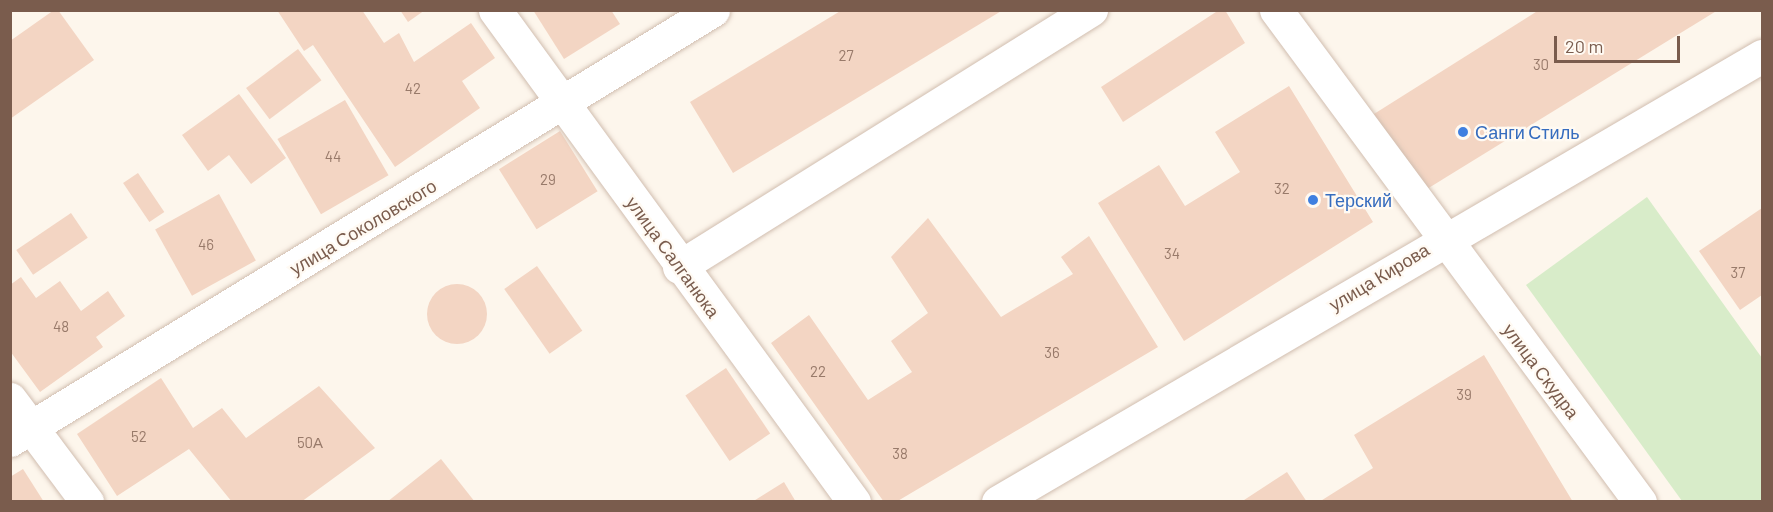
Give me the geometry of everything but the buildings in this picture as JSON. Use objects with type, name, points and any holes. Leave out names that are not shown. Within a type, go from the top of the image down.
[{"type":"street","name":"улица Салганюка","points":[[495,10],[679,267],[854,501]]},
{"type":"street","name":"улица Соколовского","points":[[21,433],[565,105],[713,10]]},
{"type":"street","points":[[679,267],[1091,10]]},
{"type":"street","name":"улица Скудра","points":[[1276,10],[1442,240],[1640,501]]},
{"type":"street","name":"улица Кирова","points":[[998,501],[1442,240],[1762,56]]},
{"type":"street","points":[[10,399],[21,433],[87,501]]},
{"type":"green space","points":[[1647,197],[1762,358],[1762,501],[1682,501],[1526,285]]},
{"type":"place","name":"Санги Стиль","points":[[1463,132]]},
{"type":"place","name":"Терский","points":[[1313,200]]}]
